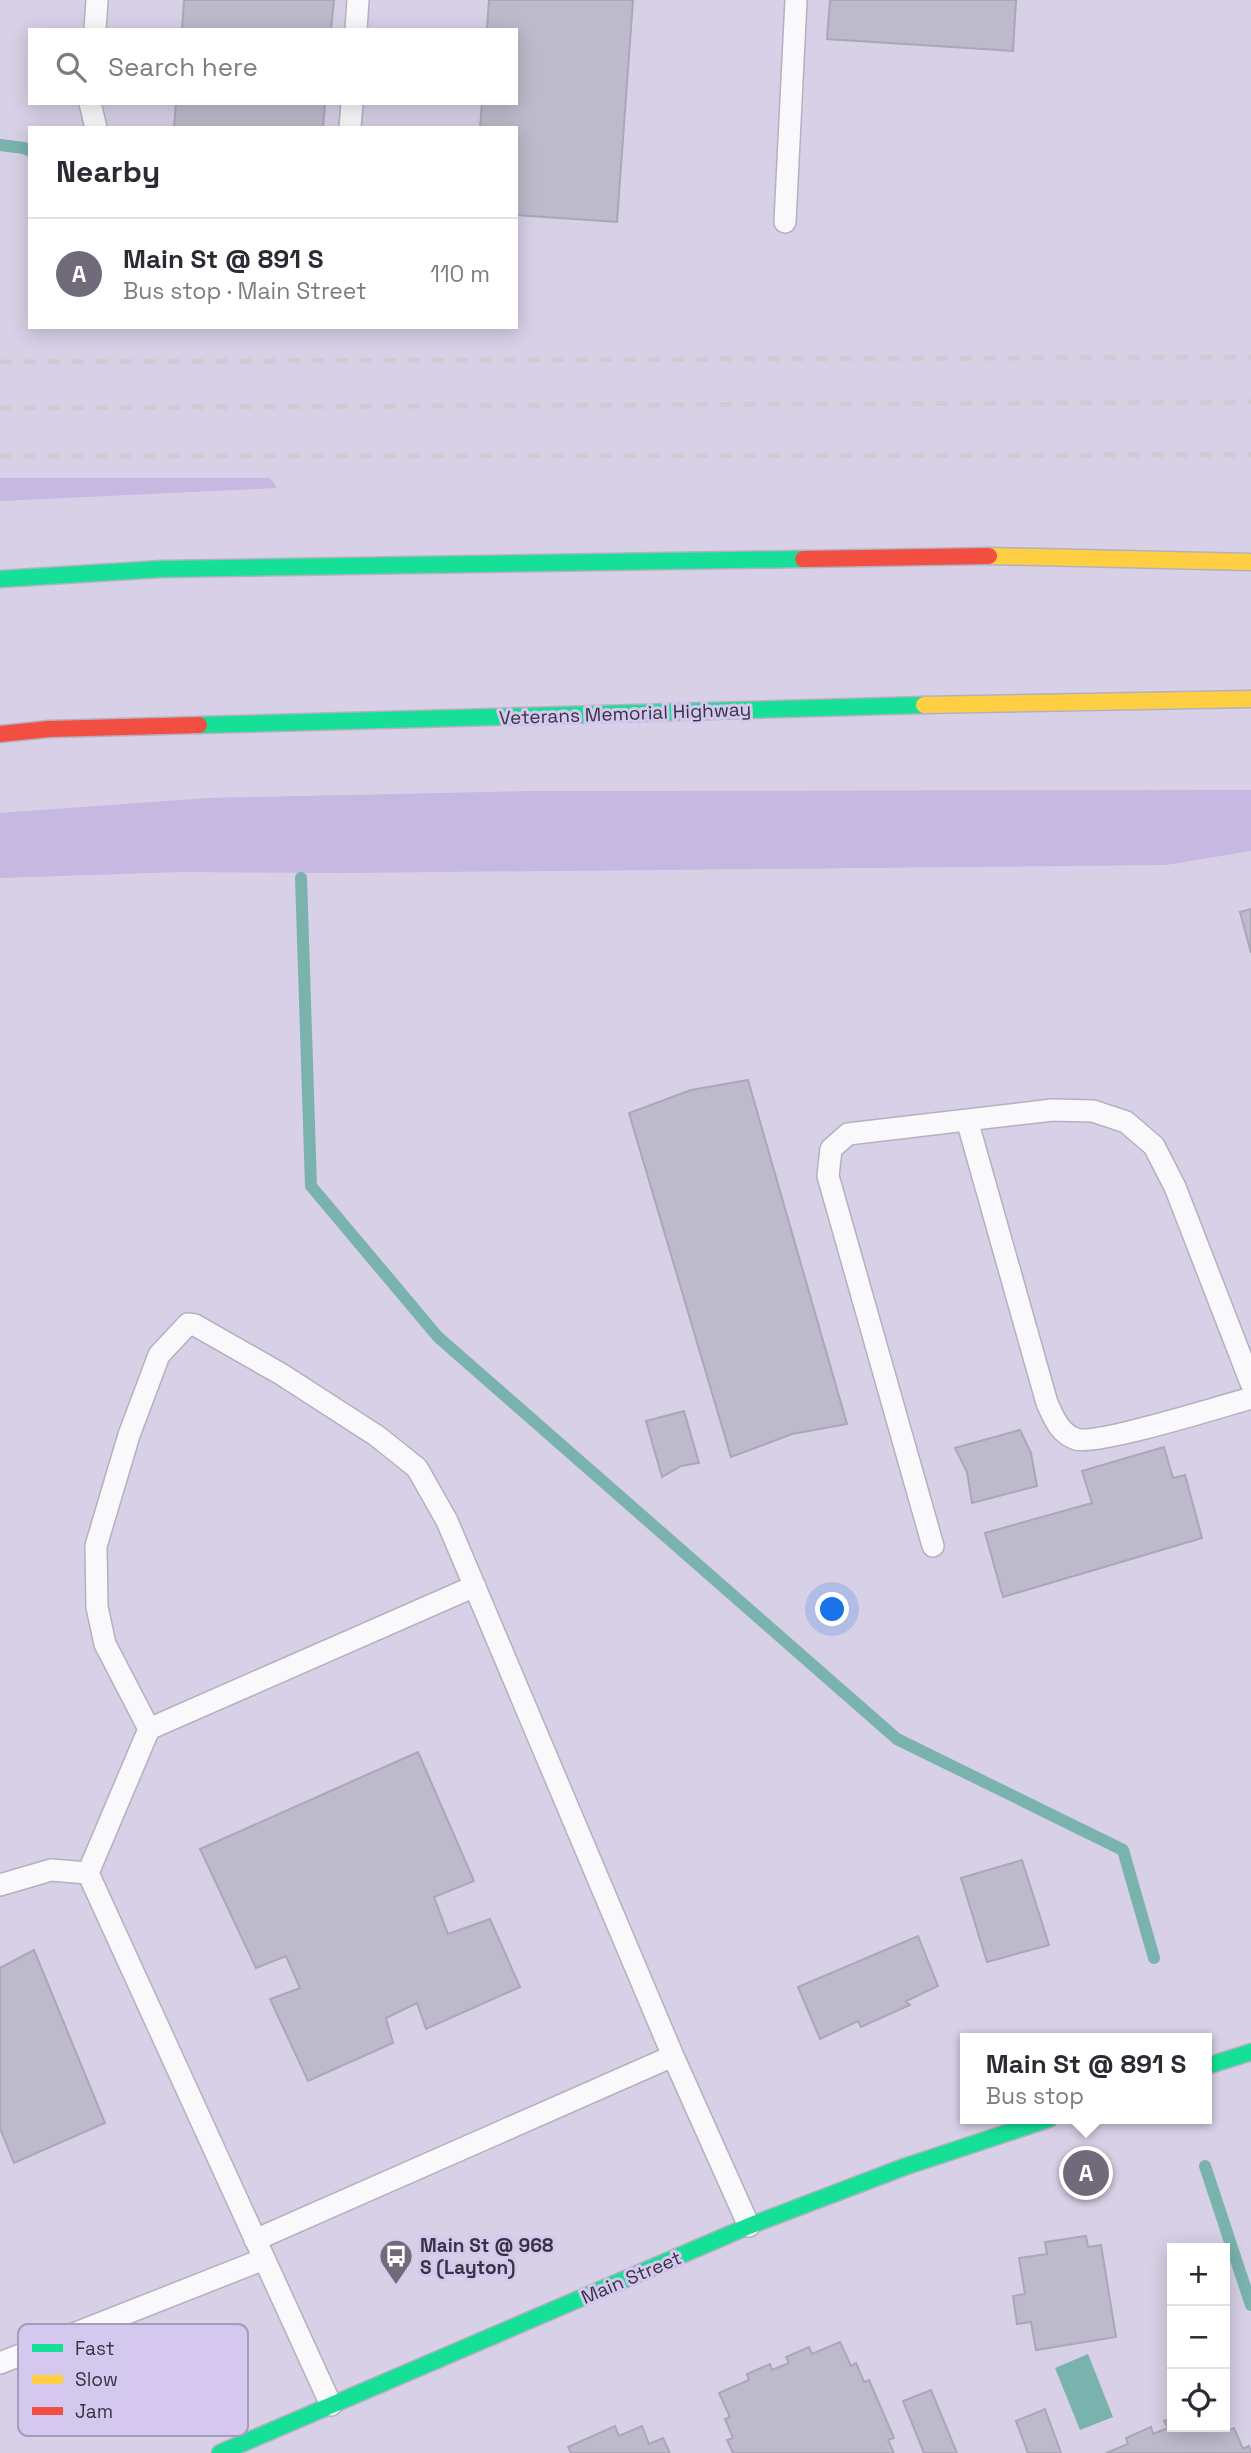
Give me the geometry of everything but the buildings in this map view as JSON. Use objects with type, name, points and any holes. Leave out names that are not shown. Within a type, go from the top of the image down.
[{"type":"main road","points":[[0,579],[161,569],[982,557],[1251,562]]},
{"type":"main road","name":"Veterans Memorial Highway","points":[[0,734],[49,729],[997,702],[1251,699]]},
{"type":"main road","points":[[1212,2064],[1251,2052]]},
{"type":"main road","name":"Main Street","points":[[220,2453],[749,2226],[904,2167],[1034,2124]]},
{"type":"lane","points":[[95,28],[97,0]]},
{"type":"lane","points":[[356,28],[358,0]]},
{"type":"lane","points":[[785,222],[796,0]]},
{"type":"lane","points":[[90,105],[96,126]]},
{"type":"lane","points":[[350,126],[352,105]]},
{"type":"lane","points":[[933,1546],[828,1176],[831,1149],[848,1134],[1052,1110],[1093,1111],[1126,1122],[1154,1146],[1175,1187],[1251,1383]]},
{"type":"lane","points":[[967,1120],[1046,1403],[1059,1429],[1078,1440],[1104,1438],[1251,1398]]},
{"type":"lane","points":[[149,1729],[105,1644],[97,1607],[96,1546],[129,1435],[159,1355],[188,1324],[195,1325],[291,1381],[377,1436],[418,1468],[447,1521],[673,2056],[749,2226]]},
{"type":"lane","points":[[331,2405],[88,1873],[149,1729],[475,1586]]},
{"type":"lane","points":[[0,1885],[51,1870],[88,1873]]},
{"type":"lane","points":[[89,2324],[259,2249],[673,2056]]},
{"type":"lane","points":[[0,2363],[18,2355]]},
{"type":"shaded area","points":[[0,478],[270,478],[277,488],[0,501]]},
{"type":"shaded area","points":[[1251,790],[1251,851],[1166,865],[342,873],[180,872],[0,878],[0,813],[208,798],[532,791]]},
{"type":"shaded area","points":[[1088,2354],[1113,2417],[1080,2430],[1055,2368]]},
{"type":"waterway","points":[[0,145],[28,150]]},
{"type":"waterway","points":[[301,878],[311,1186],[438,1337],[897,1739],[1123,1850],[1154,1958]]},
{"type":"waterway","points":[[1205,2166],[1251,2305]]},
{"type":"railway","points":[[0,362],[1251,357]]},
{"type":"railway","points":[[0,408],[1251,402]]},
{"type":"railway","points":[[0,456],[1251,455]]},
{"type":"traffic: fast","points":[[0,579],[161,569],[803,559]]},
{"type":"traffic: fast","points":[[199,725],[924,705]]},
{"type":"traffic: fast","points":[[1212,2064],[1251,2052]]},
{"type":"traffic: fast","points":[[220,2453],[749,2226],[904,2167],[1034,2124]]},
{"type":"traffic: slow","points":[[989,556],[1251,562]]},
{"type":"traffic: slow","points":[[924,705],[1251,699]]},
{"type":"traffic: jam","points":[[803,559],[989,556]]},
{"type":"traffic: jam","points":[[0,734],[49,729],[199,725]]},
{"type":"place","name":"Main St @ 891 S","points":[[1086,2173]]},
{"type":"place","name":"Main St @ 968 S (Layton)","points":[[396,2286]]}]
